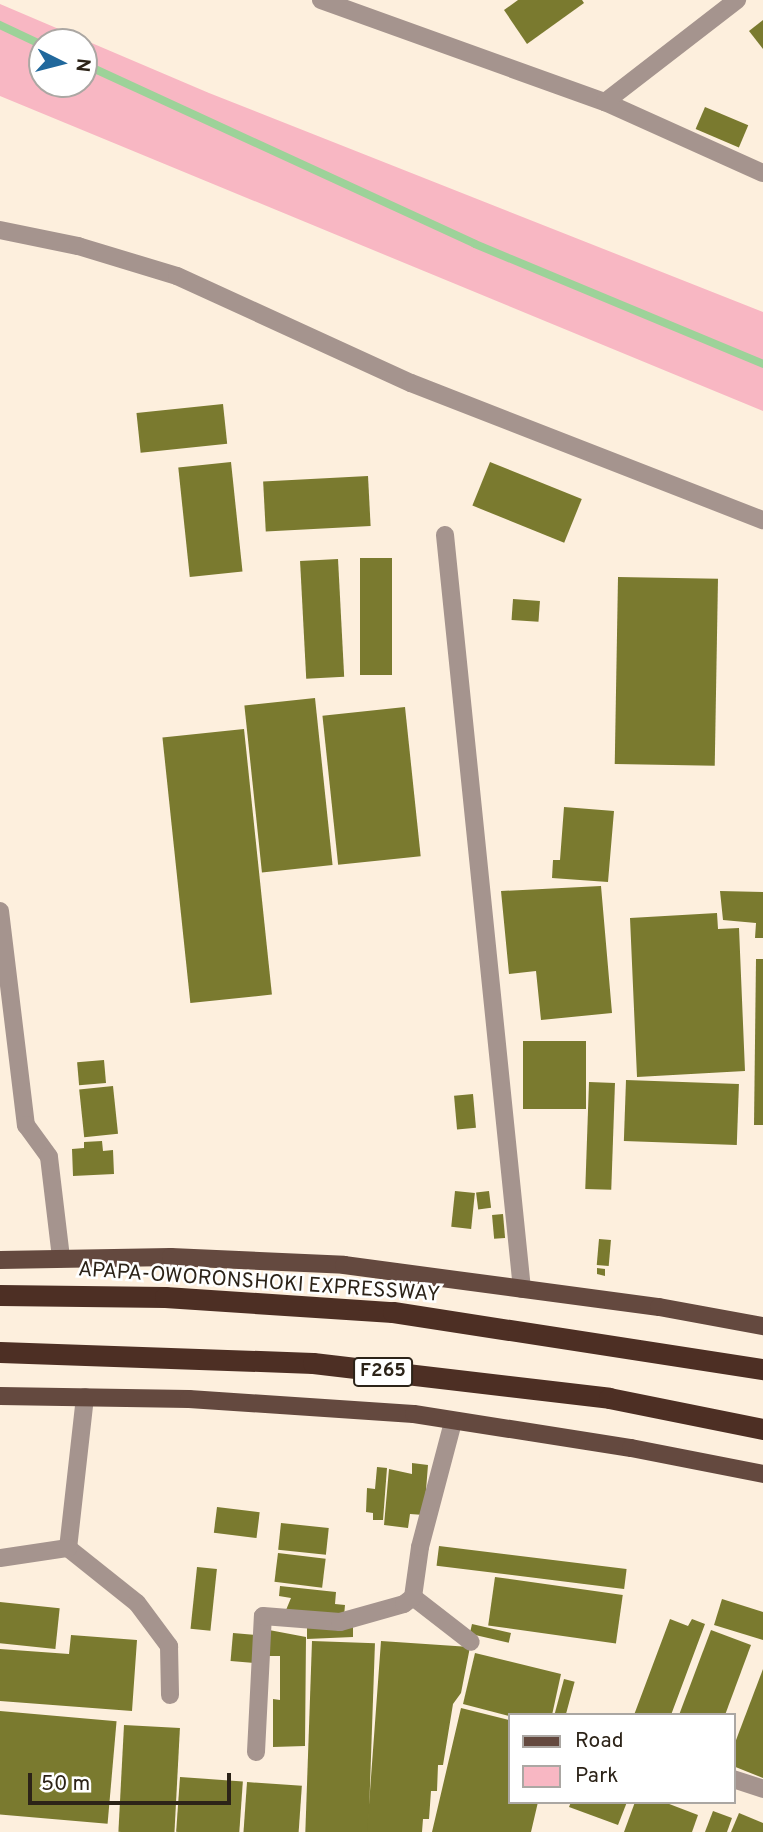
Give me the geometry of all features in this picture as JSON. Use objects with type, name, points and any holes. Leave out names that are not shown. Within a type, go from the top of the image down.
[{"type":"highway","name":"APAPA-OWORONSHOKI EXPRESSWAY","points":[[0,1295],[165,1297],[393,1311],[763,1369]]},
{"type":"highway","name":"F265","points":[[0,1352],[313,1363],[609,1398],[763,1429]]},
{"type":"main road","name":"APAPA-OWORONSHOKI EXPRESSWAY","points":[[0,1260],[61,1258],[344,1265],[659,1307],[763,1326]]},
{"type":"main road","points":[[0,1396],[85,1397],[401,1413],[631,1448],[763,1474]]},
{"type":"street","points":[[321,0],[606,102],[763,173]]},
{"type":"street","points":[[606,102],[737,0]]},
{"type":"street","points":[[0,230],[78,246],[177,276],[411,383],[763,520]]},
{"type":"street","points":[[445,536],[522,1289]]},
{"type":"street","points":[[0,911],[26,1125],[49,1157],[61,1258]]},
{"type":"street","points":[[68,1548],[85,1397]]},
{"type":"street","points":[[256,1752],[264,1616],[340,1622],[404,1604],[413,1597],[420,1547],[453,1422]]},
{"type":"street","points":[[0,1558],[68,1548],[138,1603],[169,1646],[170,1695]]},
{"type":"street","points":[[413,1597],[471,1642]]},
{"type":"street","points":[[735,1780],[763,1789]]},
{"type":"green space","points":[[0,4],[56,28],[28,28],[28,98],[98,98],[98,46],[209,93],[763,312],[763,411],[0,96]]},
{"type":"building","points":[[518,0],[582,0],[584,3],[527,44],[504,10]]},
{"type":"building","points":[[763,20],[763,49],[749,31]]},
{"type":"building","points":[[705,107],[748,125],[739,147],[696,129]]},
{"type":"building","points":[[223,404],[227,444],[141,453],[136,413]]},
{"type":"building","points":[[231,462],[242,571],[190,577],[178,468]]},
{"type":"building","points":[[490,462],[582,499],[564,543],[472,506]]},
{"type":"building","points":[[368,476],[371,526],[266,531],[263,481]]},
{"type":"building","points":[[360,558],[392,558],[392,675],[360,675]]},
{"type":"building","points":[[338,559],[344,677],[306,679],[300,561]]},
{"type":"building","points":[[618,577],[718,579],[715,766],[615,764]]},
{"type":"building","points":[[513,599],[540,601],[538,622],[512,620]]},
{"type":"building","points":[[315,698],[333,865],[262,873],[244,705]]},
{"type":"building","points":[[405,707],[421,856],[338,865],[322,716]]},
{"type":"building","points":[[244,729],[272,995],[190,1003],[162,738]]},
{"type":"building","points":[[564,807],[614,811],[608,882],[552,878],[553,860],[560,860]]},
{"type":"building","points":[[601,886],[612,1013],[541,1020],[536,971],[509,974],[501,891]]},
{"type":"building","points":[[720,891],[763,892],[763,938],[755,938],[756,923],[723,920]]},
{"type":"building","points":[[717,913],[718,929],[739,928],[745,1071],[637,1077],[630,918]]},
{"type":"building","points":[[756,959],[763,959],[763,1125],[754,1125]]},
{"type":"building","points":[[523,1041],[586,1041],[586,1109],[523,1109]]},
{"type":"building","points":[[104,1060],[106,1083],[79,1085],[77,1062]]},
{"type":"building","points":[[626,1080],[739,1084],[737,1145],[624,1141]]},
{"type":"building","points":[[589,1082],[615,1083],[611,1190],[585,1189]]},
{"type":"building","points":[[113,1086],[118,1134],[84,1137],[79,1090]]},
{"type":"building","points":[[473,1094],[476,1128],[457,1130],[454,1096]]},
{"type":"building","points":[[102,1141],[103,1151],[113,1150],[114,1174],[73,1176],[72,1149],[84,1148],[84,1142]]},
{"type":"building","points":[[455,1191],[475,1193],[471,1229],[451,1227]]},
{"type":"building","points":[[489,1191],[491,1208],[478,1209],[476,1193]]},
{"type":"building","points":[[503,1214],[505,1238],[494,1239],[492,1215]]},
{"type":"building","points":[[599,1239],[611,1240],[609,1266],[597,1265]]},
{"type":"building","points":[[597,1268],[605,1269],[605,1276],[597,1274]]},
{"type":"building","points":[[412,1463],[428,1465],[424,1515],[410,1514],[408,1528],[384,1525],[389,1469],[412,1474]]},
{"type":"building","points":[[377,1467],[387,1468],[383,1520],[373,1520],[373,1513],[366,1512],[367,1488],[375,1489]]},
{"type":"building","points":[[217,1507],[260,1512],[257,1538],[214,1533]]},
{"type":"building","points":[[281,1523],[329,1528],[326,1555],[278,1550]]},
{"type":"building","points":[[439,1546],[627,1569],[624,1589],[437,1566]]},
{"type":"building","points":[[278,1553],[326,1559],[322,1588],[274,1582]]},
{"type":"building","points":[[197,1567],[217,1569],[210,1631],[191,1629]]},
{"type":"building","points":[[495,1577],[623,1595],[616,1643],[488,1626]]},
{"type":"building","points":[[280,1586],[336,1592],[335,1604],[345,1605],[344,1616],[286,1610],[291,1598],[279,1596]]},
{"type":"building","points":[[722,1599],[763,1612],[763,1640],[714,1625]]},
{"type":"building","points":[[0,1602],[60,1608],[55,1649],[0,1643]]},
{"type":"building","points":[[670,1619],[688,1626],[692,1619],[705,1624],[672,1713],[635,1713]]},
{"type":"building","points":[[472,1624],[511,1633],[509,1643],[470,1634]]},
{"type":"building","points":[[307,1625],[353,1625],[353,1637],[307,1639]]},
{"type":"building","points":[[269,1630],[306,1637],[305,1746],[273,1747],[273,1699],[280,1700],[280,1656],[265,1656]]},
{"type":"building","points":[[711,1630],[751,1645],[726,1713],[680,1713]]},
{"type":"building","points":[[233,1633],[257,1635],[254,1663],[231,1661]]},
{"type":"building","points":[[71,1635],[137,1640],[132,1711],[0,1701],[0,1649],[69,1654]]},
{"type":"building","points":[[312,1641],[375,1643],[368,1832],[305,1832]]},
{"type":"building","points":[[381,1641],[470,1647],[461,1693],[453,1704],[443,1765],[438,1765],[437,1791],[431,1791],[429,1819],[423,1819],[422,1832],[367,1832]]},
{"type":"building","points":[[475,1653],[561,1674],[552,1713],[508,1713],[508,1716],[463,1704]]},
{"type":"building","points":[[763,1669],[763,1778],[735,1767],[735,1743]]},
{"type":"building","points":[[564,1679],[575,1682],[566,1713],[555,1713]]},
{"type":"building","points":[[461,1708],[508,1720],[508,1804],[538,1804],[531,1832],[432,1832]]},
{"type":"building","points":[[0,1711],[117,1721],[108,1824],[0,1814]]},
{"type":"building","points":[[124,1725],[180,1728],[174,1832],[118,1832]]},
{"type":"building","points":[[180,1777],[243,1781],[239,1832],[176,1832]]},
{"type":"building","points":[[247,1782],[302,1786],[299,1832],[244,1832]]},
{"type":"building","points":[[570,1804],[626,1804],[618,1825],[569,1807]]},
{"type":"building","points":[[634,1804],[669,1804],[698,1815],[692,1832],[624,1832]]},
{"type":"building","points":[[713,1811],[732,1818],[727,1832],[705,1832]]},
{"type":"building","points":[[739,1813],[763,1823],[763,1832],[731,1832]]},
{"type":"waterway","points":[[0,25],[28,38]]},
{"type":"waterway","points":[[98,70],[475,244],[763,364]]}]
